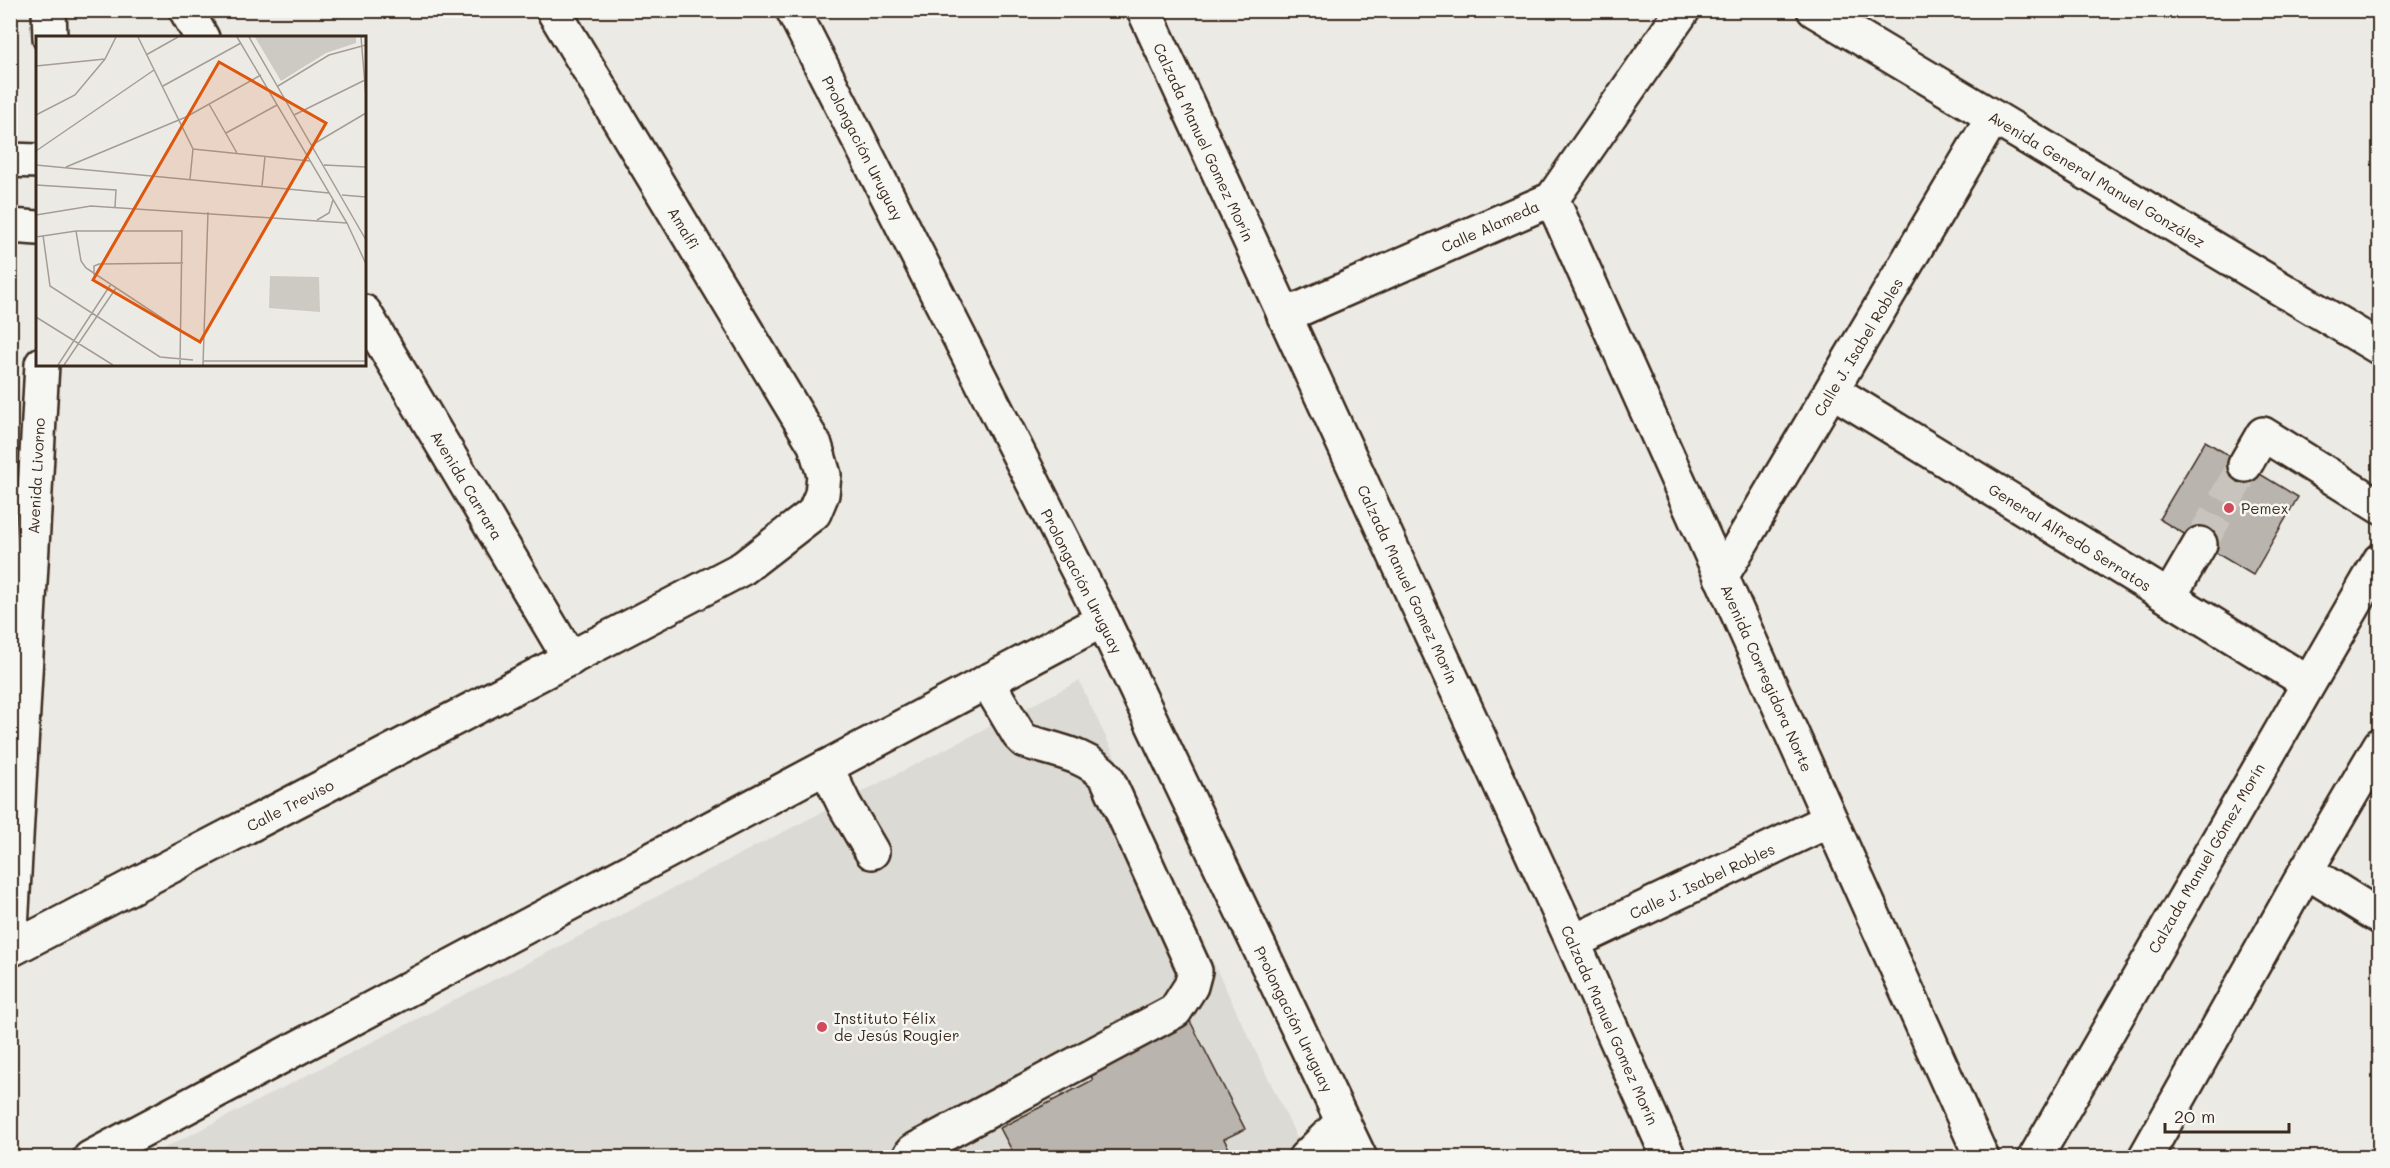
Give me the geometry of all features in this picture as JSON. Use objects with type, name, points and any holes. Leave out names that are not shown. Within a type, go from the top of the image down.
[{"type":"street","points":[[49,10],[50,36]]},
{"type":"street","points":[[186,10],[201,36]]},
{"type":"street","name":"Amalfi","points":[[553,10],[815,445],[824,475],[822,494],[814,513],[743,568],[570,659]]},
{"type":"street","name":"Prolongación Uruguay","points":[[793,10],[1102,620],[1360,1158]]},
{"type":"street","name":"Calzada Manuel Gomez Morín","points":[[1144,10],[1670,1158]]},
{"type":"street","name":"Calle Alameda","points":[[1284,316],[1551,199],[1683,10]]},
{"type":"street","name":"Avenida General Manuel González","points":[[1814,10],[2379,348]]},
{"type":"street","name":"Calle J. Isabel Robles","points":[[1721,577],[1994,117]]},
{"type":"street","points":[[10,160],[36,161]]},
{"type":"street","name":"Avenida Corregidora Norte","points":[[1551,199],[1982,1158]]},
{"type":"street","points":[[10,226],[36,228]]},
{"type":"street","name":"Avenida Carrara","points":[[366,315],[570,659]]},
{"type":"street","name":"Avenida Livorno","points":[[10,949],[42,366]]},
{"type":"street","name":"General Alfredo Serratos","points":[[1833,391],[2307,682]]},
{"type":"street","points":[[2245,465],[2263,434],[2379,507]]},
{"type":"street","points":[[2169,597],[2200,544]]},
{"type":"street","name":"Calzada Manuel Gómez Morín","points":[[2035,1158],[2379,560]]},
{"type":"street","points":[[90,1158],[1102,620]]},
{"type":"street","name":"Calle Treviso","points":[[10,949],[570,659]]},
{"type":"street","points":[[909,1158],[913,1150],[1174,1011],[1191,986],[1195,971],[1107,778],[1099,768],[1088,762],[1025,741],[1019,735],[987,681]]},
{"type":"street","points":[[2145,1158],[2379,745]]},
{"type":"street","points":[[826,767],[872,852]]},
{"type":"street","name":"Calle J. Isabel Robles","points":[[1573,942],[1830,820]]},
{"type":"street","points":[[2306,871],[2379,917]]},
{"type":"street","points":[[1305,1158],[1343,1121]]},
{"type":"shaded area","name":"Instituto Félix de Jesús Rougier","points":[[1079,681],[1306,1157],[145,1158]]},
{"type":"building","name":"Pemex","points":[[2205,441],[2298,497],[2253,575],[2159,519]]},
{"type":"building","points":[[1187,1015],[1245,1129],[1224,1139],[1234,1158],[1016,1158],[1000,1128],[1093,1080],[1086,1067]]},
{"type":"tunnel","points":[[2200,544],[2245,465]]},
{"type":"place","name":"Pemex","points":[[2229,508]]},
{"type":"place","name":"Instituto Félix de Jesús Rougier","points":[[822,1027]]}]
